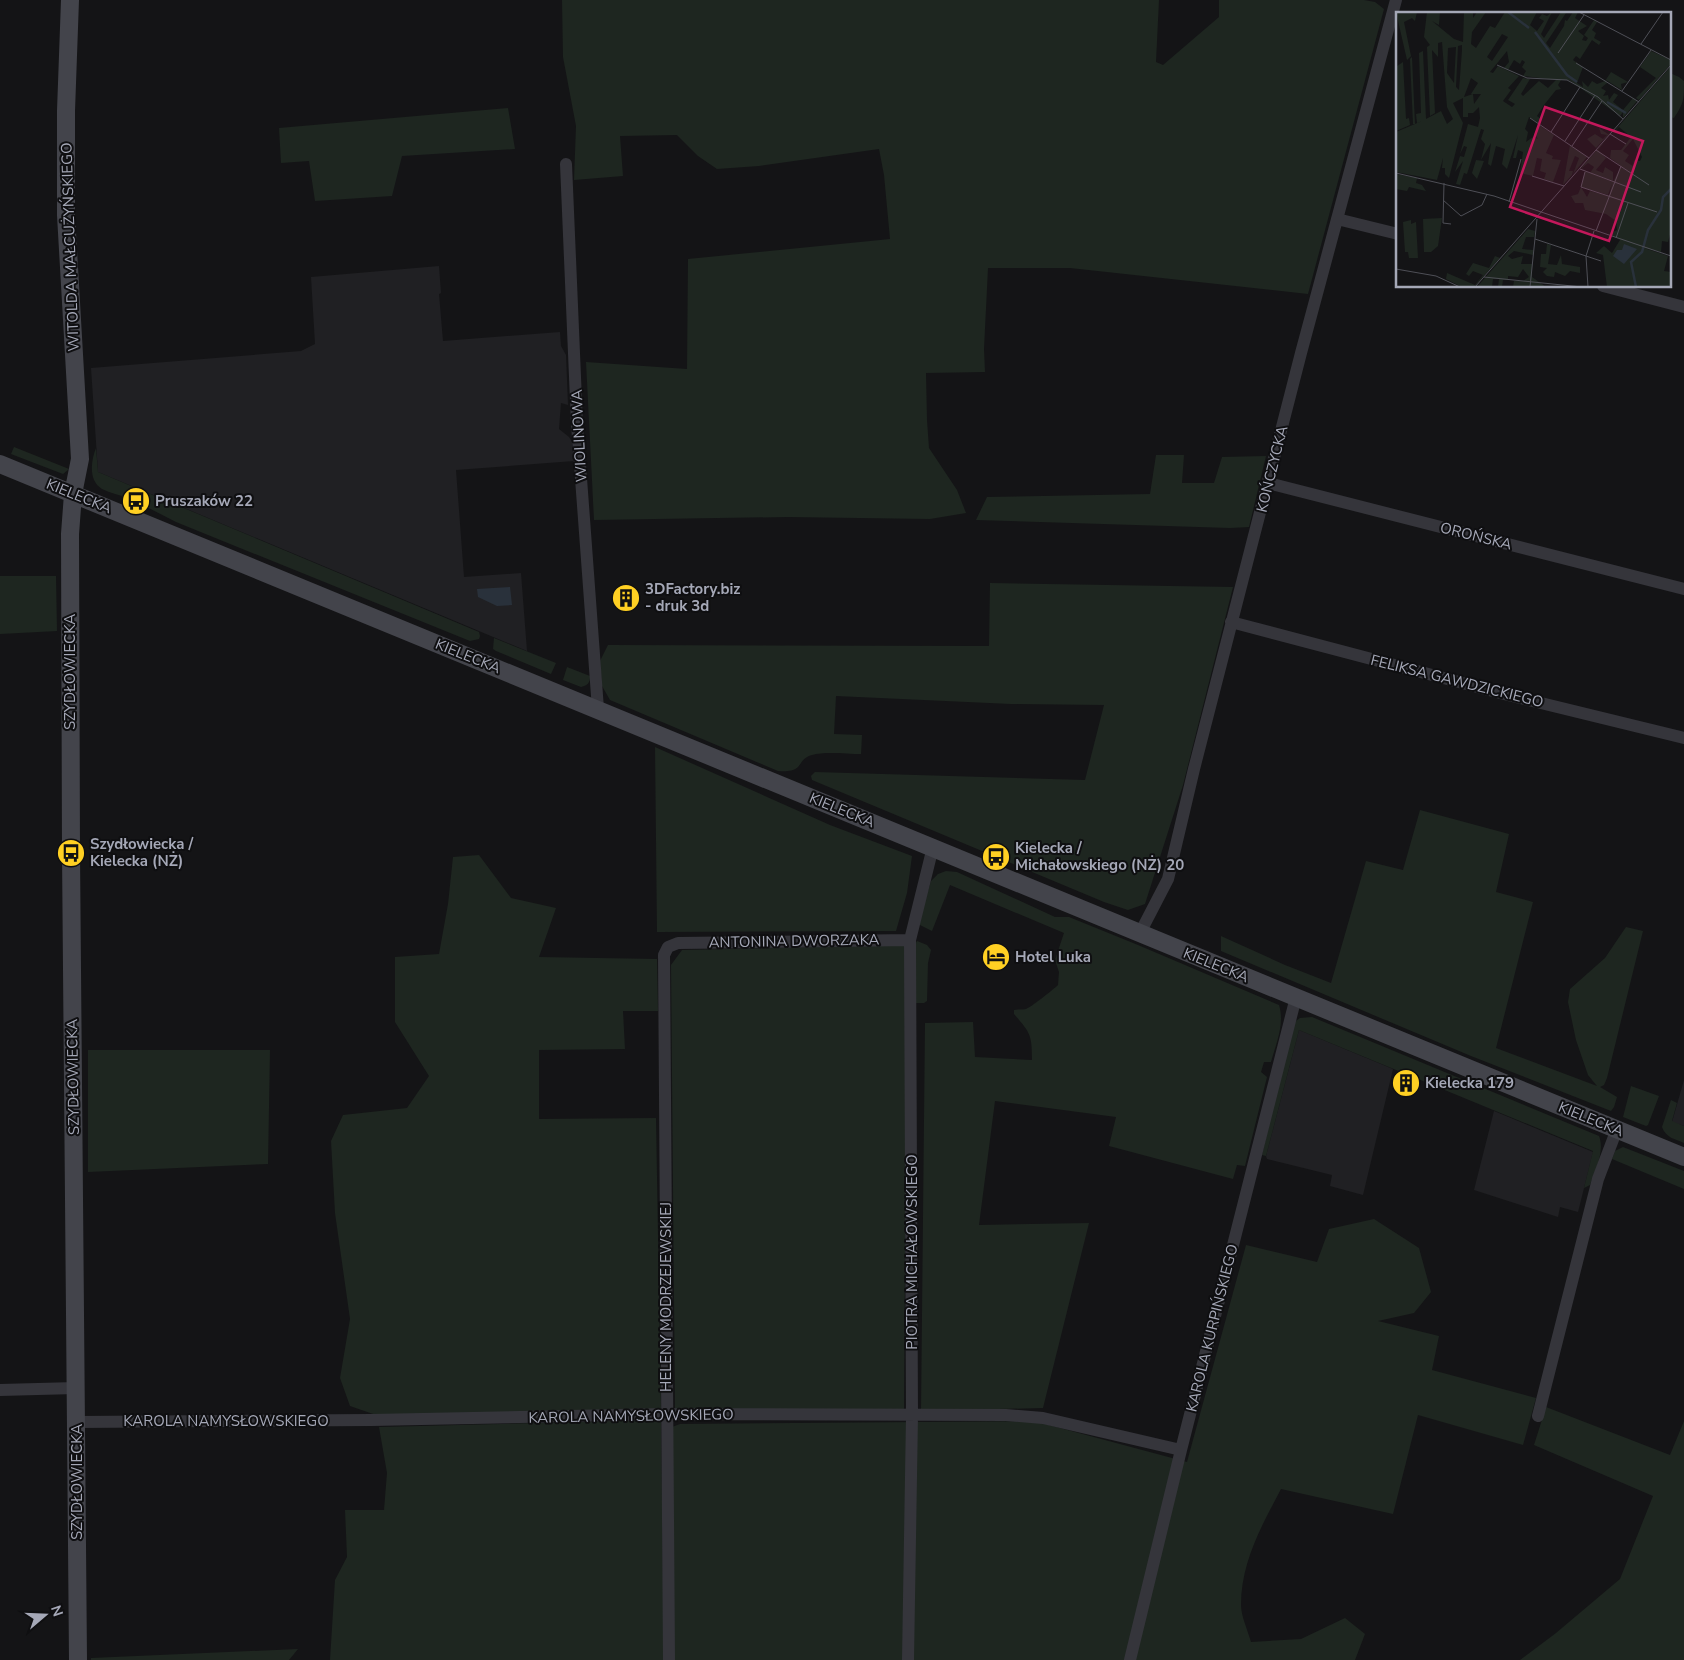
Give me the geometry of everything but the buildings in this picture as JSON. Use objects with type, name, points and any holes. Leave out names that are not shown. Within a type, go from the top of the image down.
[{"type":"main road","name":"WITOLDA MAŁCUŻYŃSKIEGO","points":[[70,0],[66,111],[66,215],[80,459],[73,494]]},
{"type":"main road","name":"KIELECKA","points":[[0,464],[1684,1157]]},
{"type":"main road","name":"SZYDŁOWIECKA","points":[[73,494],[70,534],[70,750],[78,1660]]},
{"type":"street","name":"KOŃCZYCKA","points":[[1140,933],[1168,879],[1231,622],[1396,0]]},
{"type":"street","name":"WIOLINOWA","points":[[566,164],[577,424],[598,709]]},
{"type":"street","points":[[1337,219],[1396,234]]},
{"type":"street","points":[[1611,288],[1684,307]]},
{"type":"street","name":"OROŃSKA","points":[[1268,483],[1684,589]]},
{"type":"street","name":"FELIKSA GAWDZICKIEGO","points":[[1231,622],[1508,695],[1684,738]]},
{"type":"street","name":"PIOTRA MICHAŁOWSKIEGO","points":[[908,1660],[912,1416],[910,940],[933,848]]},
{"type":"street","name":"ANTONINA DWORZAKA","points":[[678,943],[910,940]]},
{"type":"street","name":"HELENY MODRZEJEWSKIEJ","points":[[669,1660],[664,955],[668,947],[678,943]]},
{"type":"street","name":"KAROLA KURPIŃSKIEGO","points":[[1130,1660],[1181,1450],[1296,997]]},
{"type":"street","points":[[1538,1416],[1598,1179],[1617,1129]]},
{"type":"street","points":[[0,1390],[76,1388]]},
{"type":"street","name":"KAROLA NAMYSŁOWSKIEGO","points":[[76,1422],[372,1420],[667,1414],[1006,1416],[1043,1418],[1181,1450]]},
{"type":"shaded area","points":[[562,0],[1159,0],[1156,62],[1163,65],[1219,17],[1219,0],[1364,0],[1375,2],[1384,9],[1308,294],[1070,268],[988,268],[984,349],[985,372],[926,373],[929,448],[957,490],[966,513],[930,519],[788,517],[594,520],[586,362],[687,369],[688,259],[890,239],[884,175],[879,149],[759,166],[717,169],[698,156],[677,135],[620,136],[623,176],[574,180],[576,126],[563,57]]},
{"type":"shaded area","points":[[1672,74],[1684,81],[1683,101],[1674,118],[1672,118]]},
{"type":"shaded area","points":[[508,108],[515,149],[402,156],[392,196],[315,201],[309,161],[281,163],[279,128]]},
{"type":"shaded area","points":[[439,266],[443,341],[560,332],[561,346],[566,355],[568,405],[561,403],[559,429],[572,442],[574,461],[456,470],[464,577],[521,573],[527,651],[98,472],[91,368],[301,351],[315,344],[311,277]]},
{"type":"shaded area","points":[[14,447],[69,469],[63,474],[11,454]]},
{"type":"shaded area","points":[[96,448],[98,472],[479,632],[479,639],[470,641],[176,522],[139,503],[140,499],[130,495],[129,498],[102,489],[94,481],[92,470]]},
{"type":"shaded area","points":[[1156,455],[1184,455],[1182,483],[1214,483],[1222,457],[1266,456],[1249,527],[976,520],[987,497],[1150,494]]},
{"type":"shaded area","points":[[0,576],[56,576],[57,631],[0,634]]},
{"type":"shaded area","points":[[990,583],[1233,587],[1183,785],[1145,904],[1128,910],[1104,902],[812,780],[811,776],[815,772],[1085,780],[1104,705],[1011,704],[836,696],[834,734],[862,735],[861,754],[830,753],[812,755],[803,760],[793,770],[778,771],[610,700],[602,686],[600,661],[608,645],[989,646]]},
{"type":"shaded area","points":[[510,587],[512,605],[497,606],[478,597],[477,589]]},
{"type":"shaded area","points":[[494,638],[556,663],[551,674],[496,651],[493,649]]},
{"type":"shaded area","points":[[567,667],[590,676],[590,680],[581,687],[563,680]]},
{"type":"shaded area","points":[[655,747],[830,825],[912,856],[907,893],[896,931],[657,932]]},
{"type":"shaded area","points":[[1420,810],[1509,834],[1496,892],[1533,902],[1496,1048],[1597,1086],[1588,1075],[1576,1040],[1568,1002],[1570,989],[1605,958],[1626,927],[1643,931],[1607,1078],[1604,1085],[1600,1087],[1617,1097],[1611,1111],[1471,1056],[1221,951],[1221,936],[1285,965],[1331,983],[1366,861],[1403,870]]},
{"type":"shaded area","points":[[479,855],[511,898],[556,908],[539,957],[657,959],[658,1011],[623,1011],[625,1049],[539,1050],[539,1119],[656,1118],[661,1410],[376,1415],[350,1406],[340,1378],[350,1319],[335,1213],[331,1141],[343,1115],[407,1108],[429,1076],[395,1022],[395,957],[439,954],[448,904],[453,857]]},
{"type":"shaded area","points":[[946,871],[957,872],[1055,917],[1069,917],[1138,945],[1279,1005],[1281,1012],[1279,1034],[1271,1062],[1264,1062],[1261,1072],[1267,1077],[1245,1166],[1237,1165],[1233,1179],[1109,1146],[1116,1117],[995,1101],[979,1225],[1089,1223],[1043,1408],[921,1411],[925,1023],[973,1022],[975,1057],[1032,1060],[1031,1039],[1024,1026],[1014,1014],[1014,1010],[1028,1008],[1058,985],[1059,972],[1055,960],[1064,933],[950,885],[932,931],[920,925],[919,921],[931,881],[938,874]]},
{"type":"shaded area","points":[[917,941],[927,945],[931,950],[928,963],[927,1001],[924,1003],[916,1003],[915,944]]},
{"type":"shaded area","points":[[907,945],[904,1411],[675,1409],[671,965],[682,950]]},
{"type":"shaded area","points":[[1312,1017],[1599,1136],[1601,1142],[1600,1154],[1590,1185],[1584,1188],[1593,1151],[1299,1030],[1266,1156],[1262,1155],[1293,1023],[1300,1018]]},
{"type":"shaded area","points":[[1299,1030],[1393,1069],[1363,1195],[1330,1186],[1332,1175],[1267,1159],[1266,1156]]},
{"type":"shaded area","points":[[88,1050],[270,1050],[268,1164],[88,1172]]},
{"type":"shaded area","points":[[1684,1080],[1684,1126],[1672,1122]]},
{"type":"shaded area","points":[[1631,1086],[1659,1096],[1646,1126],[1623,1117]]},
{"type":"shaded area","points":[[1671,1100],[1677,1103],[1672,1121],[1684,1126],[1684,1143],[1668,1136],[1662,1127]]},
{"type":"shaded area","points":[[1494,1111],[1593,1152],[1578,1212],[1560,1207],[1558,1217],[1474,1190]]},
{"type":"shaded area","points":[[1623,1147],[1684,1171],[1684,1189],[1612,1159],[1615,1151]]},
{"type":"shaded area","points":[[1374,1219],[1419,1248],[1431,1292],[1414,1313],[1378,1321],[1439,1336],[1432,1370],[1536,1398],[1523,1445],[1418,1415],[1393,1514],[1281,1489],[1254,1544],[1242,1589],[1241,1609],[1251,1642],[1301,1639],[1345,1618],[1365,1634],[1355,1660],[673,1660],[672,1427],[680,1424],[1034,1421],[1187,1462],[1246,1245],[1317,1262],[1329,1229]]},
{"type":"shaded area","points":[[1546,1407],[1670,1455],[1684,1421],[1684,1660],[1520,1660],[1556,1633],[1620,1579],[1653,1496],[1534,1445]]},
{"type":"shaded area","points":[[661,1420],[664,1660],[330,1660],[335,1580],[347,1557],[345,1510],[384,1510],[387,1473],[379,1427]]},
{"type":"shaded area","points":[[298,1649],[289,1660],[91,1660],[91,1658]]},
{"type":"place","name":"Pruszaków 22","points":[[136,501]]},
{"type":"place","name":"3DFactory.biz - druk 3d","points":[[626,598]]},
{"type":"place","name":"Szydłowiecka / Kielecka (NŻ)","points":[[71,853]]},
{"type":"place","name":"Kielecka / Michałowskiego (NŻ) 20","points":[[996,857]]},
{"type":"place","name":"Hotel Luka","points":[[996,957]]},
{"type":"place","name":"Kielecka 179","points":[[1406,1083]]}]
